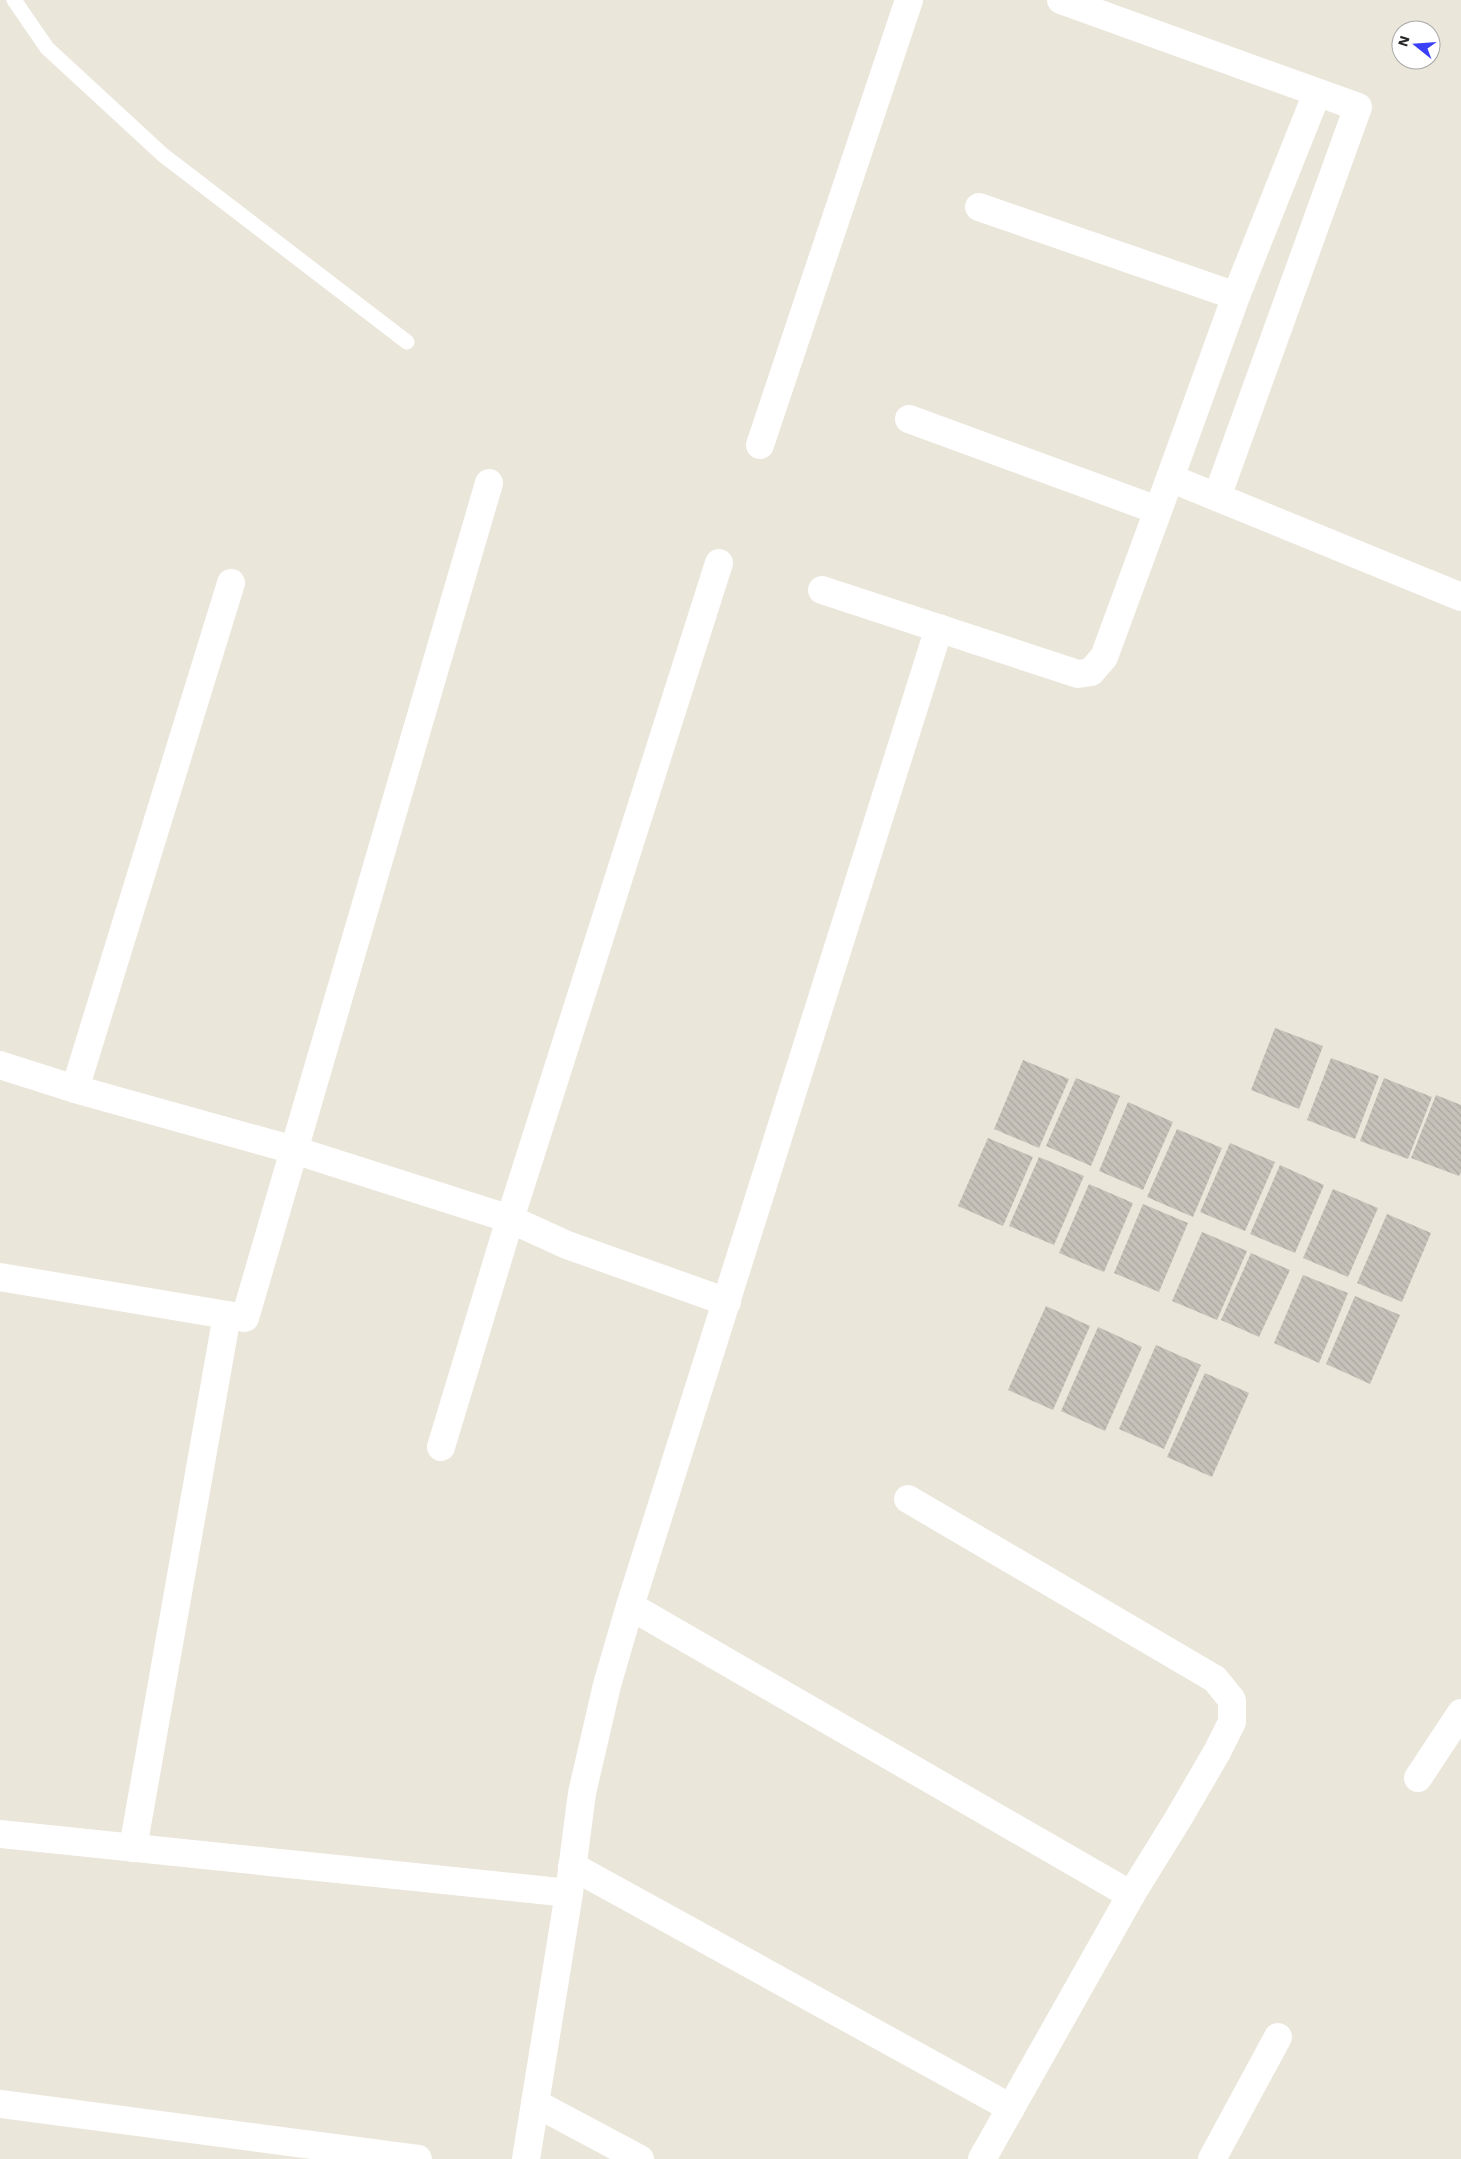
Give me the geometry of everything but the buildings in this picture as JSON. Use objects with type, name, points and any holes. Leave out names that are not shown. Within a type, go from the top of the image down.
[{"type":"street","points":[[760,445],[909,0]]},
{"type":"street","points":[[1061,0],[1358,107],[1217,497]]},
{"type":"street","points":[[822,590],[1078,674],[1091,672],[1104,657],[1236,296],[1317,93]]},
{"type":"street","points":[[979,207],[1236,296]]},
{"type":"street","points":[[909,419],[1157,510]]},
{"type":"street","points":[[1170,478],[1461,597]]},
{"type":"street","points":[[0,1277],[245,1318],[489,483]]},
{"type":"street","points":[[441,1447],[510,1219],[719,563]]},
{"type":"street","points":[[75,1089],[231,582]]},
{"type":"street","points":[[526,2159],[569,1893],[582,1793],[607,1685],[630,1606],[939,628]]},
{"type":"street","points":[[0,1065],[75,1089],[294,1150],[510,1219],[567,1245],[727,1302]]},
{"type":"street","points":[[133,1848],[227,1315]]},
{"type":"street","points":[[908,1498],[1215,1679],[1232,1700],[1232,1722],[1217,1752],[1131,1895],[982,2159]]},
{"type":"street","points":[[630,1606],[1131,1895]]},
{"type":"street","points":[[1418,1778],[1461,1713]]},
{"type":"street","points":[[0,1834],[569,1893]]},
{"type":"street","points":[[572,1866],[1011,2108]]},
{"type":"street","points":[[1212,2159],[1278,2038]]},
{"type":"street","points":[[535,2103],[640,2159]]},
{"type":"street","points":[[0,2104],[418,2159]]},
{"type":"lane","points":[[14,0],[47,48],[163,155],[407,342]]}]
